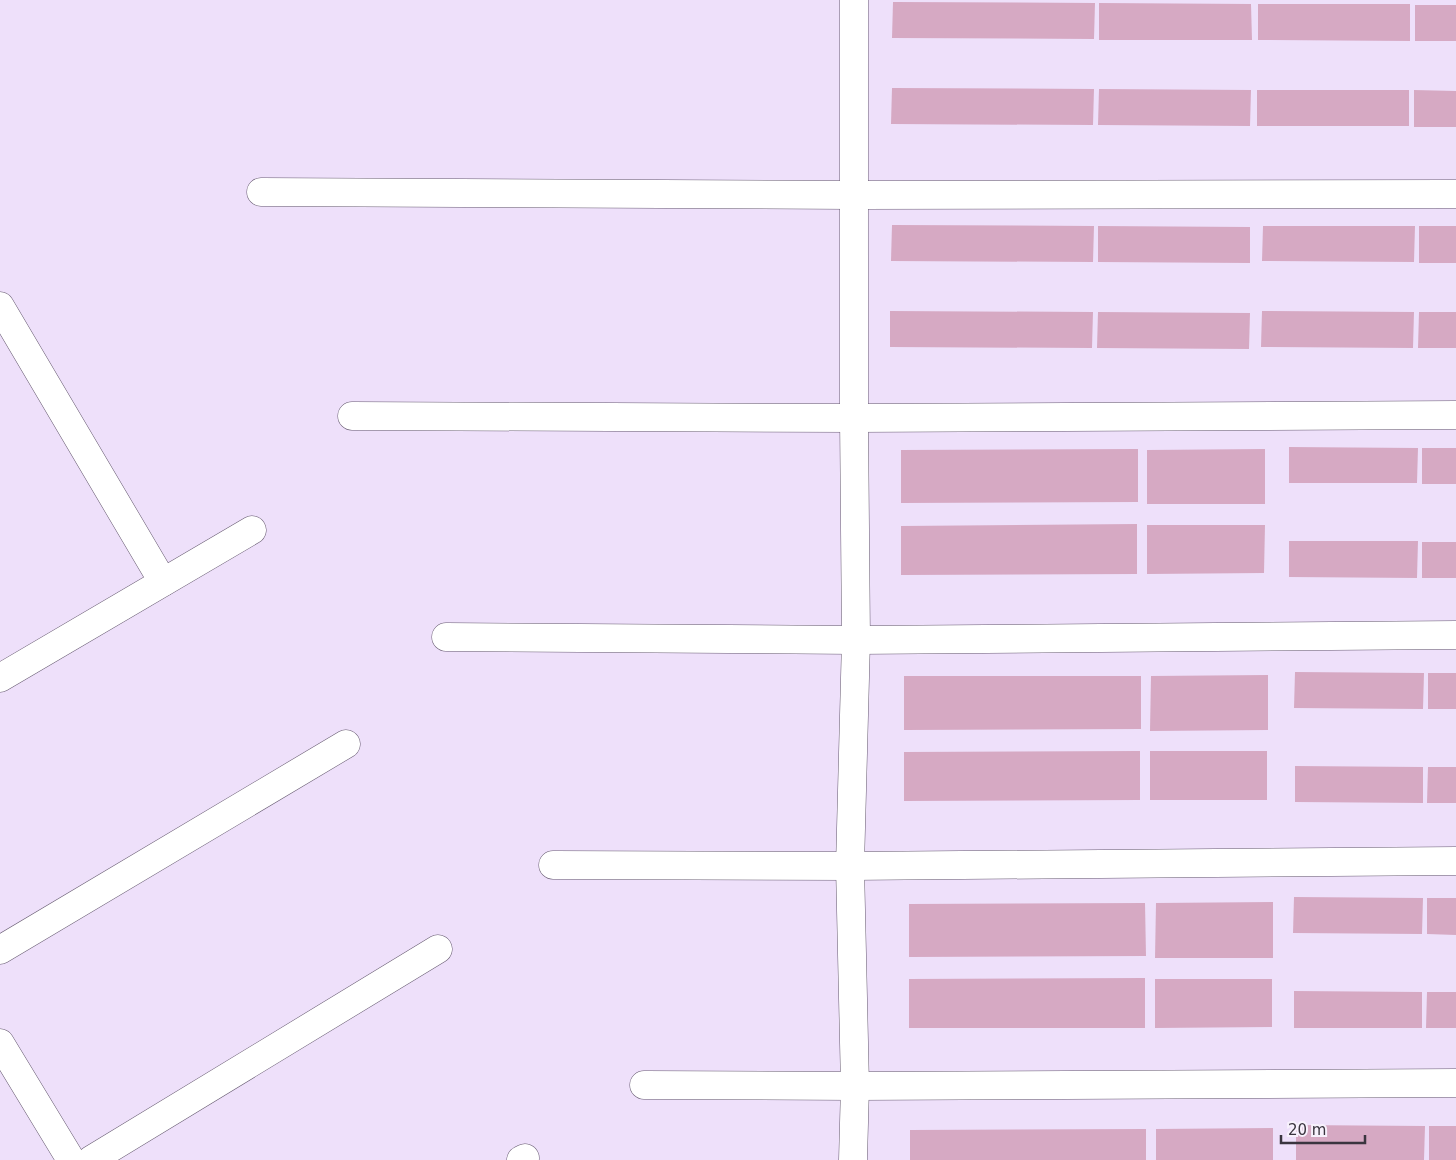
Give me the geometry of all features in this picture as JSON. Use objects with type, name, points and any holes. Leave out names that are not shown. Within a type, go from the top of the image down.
[{"type":"street","points":[[853,1160],[855,1086],[850,866],[856,640],[853,194],[854,0]]},
{"type":"street","points":[[261,192],[1456,194]]},
{"type":"street","points":[[0,306],[163,582]]},
{"type":"street","points":[[352,416],[854,418],[1456,415]]},
{"type":"street","points":[[0,678],[252,530]]},
{"type":"street","points":[[446,638],[856,640],[1456,635]]},
{"type":"street","points":[[0,950],[346,744]]},
{"type":"street","points":[[553,865],[850,866],[1456,861]]},
{"type":"street","points":[[91,1160],[438,949]]},
{"type":"street","points":[[0,1043],[71,1160]]},
{"type":"street","points":[[644,1085],[855,1086],[1456,1083]]},
{"type":"building","points":[[893,2],[1095,3],[1094,39],[892,38]]},
{"type":"building","points":[[1099,3],[1251,4],[1252,40],[1099,40]]},
{"type":"building","points":[[1258,4],[1410,4],[1410,41],[1258,40]]},
{"type":"building","points":[[1415,5],[1456,5],[1456,41],[1415,41]]},
{"type":"building","points":[[892,88],[1094,89],[1093,125],[891,124]]},
{"type":"building","points":[[1099,89],[1251,90],[1250,126],[1098,125]]},
{"type":"building","points":[[1257,90],[1409,90],[1409,126],[1257,126]]},
{"type":"building","points":[[1414,90],[1456,91],[1456,127],[1414,127]]},
{"type":"building","points":[[892,225],[1094,226],[1093,262],[891,261]]},
{"type":"building","points":[[1098,226],[1250,227],[1250,263],[1098,262]]},
{"type":"building","points":[[1263,226],[1415,226],[1414,262],[1262,261]]},
{"type":"building","points":[[1419,226],[1456,226],[1456,263],[1419,263]]},
{"type":"building","points":[[890,311],[1093,312],[1092,348],[890,347]]},
{"type":"building","points":[[1262,311],[1414,312],[1413,348],[1261,347]]},
{"type":"building","points":[[1098,312],[1250,313],[1249,349],[1097,348]]},
{"type":"building","points":[[1419,312],[1456,312],[1456,348],[1418,348]]},
{"type":"building","points":[[1289,447],[1418,448],[1417,483],[1289,483]]},
{"type":"building","points":[[1422,448],[1456,448],[1456,484],[1422,484]]},
{"type":"building","points":[[1138,449],[1138,502],[901,503],[901,450]]},
{"type":"building","points":[[1265,449],[1265,504],[1147,504],[1147,450]]},
{"type":"building","points":[[1137,524],[1137,574],[901,575],[901,526]]},
{"type":"building","points":[[1147,525],[1265,525],[1264,573],[1147,574]]},
{"type":"building","points":[[1289,541],[1418,541],[1417,578],[1289,577]]},
{"type":"building","points":[[1422,542],[1456,542],[1456,578],[1422,578]]},
{"type":"building","points":[[1295,672],[1424,673],[1423,709],[1294,708]]},
{"type":"building","points":[[1428,673],[1456,673],[1456,709],[1428,709]]},
{"type":"building","points":[[1268,675],[1268,730],[1150,731],[1151,676]]},
{"type":"building","points":[[904,676],[1141,676],[1141,729],[904,730]]},
{"type":"building","points":[[1140,751],[1140,800],[904,801],[904,752]]},
{"type":"building","points":[[1150,751],[1267,751],[1267,800],[1150,800]]},
{"type":"building","points":[[1295,766],[1423,767],[1423,803],[1295,802]]},
{"type":"building","points":[[1428,767],[1456,767],[1456,803],[1427,803]]},
{"type":"building","points":[[1294,897],[1423,898],[1422,934],[1293,933]]},
{"type":"building","points":[[1427,898],[1456,898],[1456,935],[1427,934]]},
{"type":"building","points":[[1273,902],[1273,958],[1155,958],[1156,903]]},
{"type":"building","points":[[1145,903],[1146,956],[909,957],[909,904]]},
{"type":"building","points":[[1145,978],[1145,1028],[909,1028],[909,979]]},
{"type":"building","points":[[1155,979],[1272,979],[1272,1027],[1155,1028]]},
{"type":"building","points":[[1294,991],[1422,992],[1422,1028],[1294,1028]]},
{"type":"building","points":[[1427,992],[1456,992],[1456,1028],[1426,1028]]},
{"type":"building","points":[[1296,1125],[1425,1126],[1424,1160],[1296,1160]]},
{"type":"building","points":[[1429,1126],[1456,1126],[1456,1160],[1429,1160]]},
{"type":"building","points":[[1273,1128],[1273,1160],[1156,1160],[1156,1129]]},
{"type":"building","points":[[1146,1129],[1146,1160],[910,1160],[910,1130]]}]
